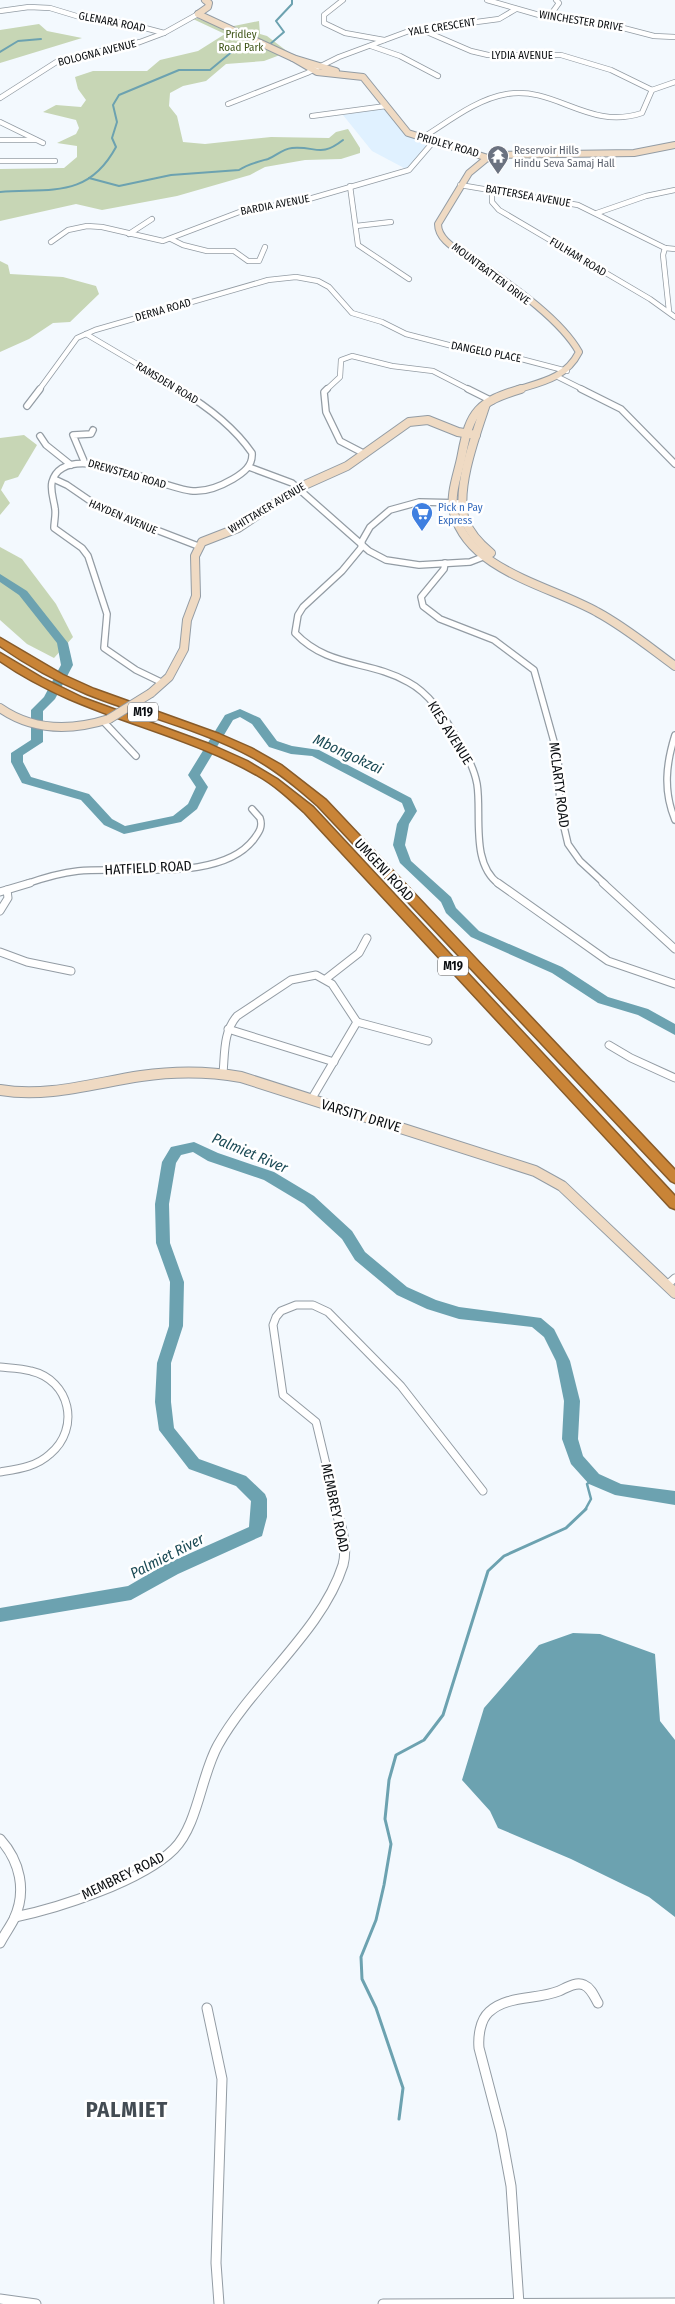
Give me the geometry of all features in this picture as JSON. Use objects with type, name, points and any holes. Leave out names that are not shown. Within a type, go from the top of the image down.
[{"type":"highway","name":"UMGENI ROAD","points":[[0,642],[49,674],[76,687],[217,737],[273,765],[299,783],[322,803],[675,1178]]},
{"type":"highway","name":"UMGENI ROAD","points":[[0,656],[44,684],[73,698],[211,748],[275,782],[309,810],[675,1204]]},
{"type":"street","points":[[198,14],[208,7],[209,3],[205,0]]},
{"type":"street","points":[[343,0],[324,15],[324,23],[337,31],[384,40]]},
{"type":"street","name":"WINCHESTER DRIVE","points":[[488,0],[516,9],[549,16],[604,23],[654,36],[675,37]]},
{"type":"street","points":[[549,16],[559,3],[556,0]]},
{"type":"street","name":"GLENARA ROAD","points":[[0,11],[29,7],[50,8],[83,18],[126,23],[164,33]]},
{"type":"street","name":"YALE CRESCENT","points":[[228,104],[384,40],[420,29],[499,19],[516,9]]},
{"type":"street","name":"BOLOGNA AVENUE","points":[[0,98],[58,61],[117,48],[164,33],[198,14]]},
{"type":"street","name":"PRIDLEY ROAD","points":[[198,14],[292,58],[312,70],[346,73]]},
{"type":"street","name":"LYDIA AVENUE","points":[[420,29],[471,51],[488,55],[561,55],[611,70],[652,90]]},
{"type":"street","points":[[370,46],[400,56],[438,76]]},
{"type":"street","name":"PRIDLEY ROAD","points":[[292,58],[366,79],[404,130],[422,138],[478,153],[488,158]]},
{"type":"street","points":[[422,138],[488,100],[503,94],[517,92],[532,94],[601,117],[622,118],[642,113],[652,90],[675,82]]},
{"type":"street","points":[[312,116],[386,106]]},
{"type":"street","points":[[0,122],[43,142]]},
{"type":"street","points":[[0,140],[36,140]]},
{"type":"street","name":"BARDIA AVENUE","points":[[51,242],[68,230],[87,226],[129,234],[157,242],[171,239],[242,211],[302,201],[409,170],[434,141]]},
{"type":"street","name":"MOUNTBATTEN DRIVE","points":[[675,145],[639,152],[498,155],[488,158],[469,171],[438,224],[440,234],[505,282],[571,339],[579,352],[574,363],[558,377],[503,394],[474,414],[467,434],[453,502],[454,514],[475,548],[598,609],[675,660]]},
{"type":"street","points":[[478,153],[498,155]]},
{"type":"street","points":[[0,161],[55,161]]},
{"type":"street","name":"BATTERSEA AVENUE","points":[[460,185],[569,203],[597,213],[665,248],[675,249]]},
{"type":"street","points":[[350,186],[353,196],[357,241],[361,248],[409,279]]},
{"type":"street","name":"FULHAM ROAD","points":[[492,190],[492,202],[499,210],[650,299],[675,317]]},
{"type":"street","points":[[597,213],[646,196],[675,190]]},
{"type":"street","points":[[129,234],[152,219]]},
{"type":"street","points":[[356,226],[390,222]]},
{"type":"street","points":[[171,239],[207,251],[234,250],[243,259],[255,263],[258,262],[265,247]]},
{"type":"street","points":[[665,248],[662,255],[669,311]]},
{"type":"street","name":"DERNA ROAD","points":[[27,406],[54,372],[74,340],[86,334],[276,278],[303,278],[322,283],[331,289]]},
{"type":"street","name":"DANGELO PLACE","points":[[331,289],[352,313],[382,322],[406,334],[464,349],[506,354],[566,370]]},
{"type":"street","points":[[650,299],[667,294]]},
{"type":"street","name":"RAMSDEN ROAD","points":[[86,334],[166,381],[207,408],[250,449],[253,456],[249,467]]},
{"type":"street","points":[[365,454],[340,441],[324,403],[324,392],[340,377],[341,360],[345,357],[358,357],[392,366],[433,372],[489,402]]},
{"type":"street","points":[[558,377],[621,409],[675,464]]},
{"type":"street","name":"MOUNTBATTEN DRIVE","points":[[465,530],[463,502],[476,434],[489,402]]},
{"type":"street","name":"WHITTAKER AVENUE","points":[[198,546],[208,539],[244,524],[298,488],[347,466],[394,431],[414,420],[428,420],[467,434],[476,434]]},
{"type":"street","points":[[84,461],[73,435],[91,434],[93,430]]},
{"type":"street","points":[[40,436],[46,445],[71,465]]},
{"type":"street","name":"DREWSTEAD ROAD","points":[[54,479],[61,469],[84,461],[191,491],[222,488],[249,467]]},
{"type":"street","points":[[249,467],[282,479],[298,488],[378,557],[398,564],[470,562],[488,555]]},
{"type":"street","points":[[54,479],[50,491],[55,511],[53,526],[82,548],[88,556],[107,614],[104,648],[136,670],[163,683]]},
{"type":"street","name":"HAYDEN AVENUE","points":[[54,479],[63,482],[86,502],[198,546]]},
{"type":"street","name":"KIES AVENUE","points":[[463,502],[419,502],[390,510],[370,527],[362,541],[362,545],[342,571],[303,607],[294,627],[295,633],[300,640],[327,656],[383,669],[425,694],[466,753],[474,771],[478,786],[478,820],[487,869],[492,878],[608,961],[675,984]]},
{"type":"street","points":[[0,708],[16,718],[38,725],[73,727],[106,720],[163,683],[184,649],[187,620],[196,596],[195,556],[198,546]]},
{"type":"street","name":"MOUNTBATTEN DRIVE","points":[[488,555],[515,574],[594,610],[675,666]]},
{"type":"street","name":"MCLARTY ROAD","points":[[445,563],[444,569],[421,597],[422,606],[440,619],[494,640],[534,670],[558,756],[560,810],[568,844],[580,860],[675,949]]},
{"type":"street","points":[[106,720],[136,756]]},
{"type":"street","points":[[675,735],[668,758],[666,796],[675,820]]},
{"type":"street","points":[[668,758],[675,762]]},
{"type":"street","name":"HATFIELD ROAD","points":[[3,891],[78,871],[193,866],[224,861],[241,853],[254,842],[261,823],[259,814],[252,809]]},
{"type":"street","points":[[0,911],[8,898],[3,891]]},
{"type":"street","points":[[327,978],[359,953],[367,938]]},
{"type":"street","points":[[0,952],[27,962],[71,971]]},
{"type":"street","points":[[223,1073],[228,1029],[237,1016],[291,980],[312,975],[327,978],[357,1022]]},
{"type":"street","points":[[357,1022],[428,1041]]},
{"type":"street","points":[[312,1100],[357,1022]]},
{"type":"street","points":[[228,1029],[334,1062]]},
{"type":"street","points":[[609,1045],[631,1058],[675,1078]]},
{"type":"street","name":"VARSITY DRIVE","points":[[0,1090],[23,1094],[40,1093],[171,1072],[194,1070],[223,1073],[521,1166],[549,1178],[576,1199],[671,1282],[675,1293]]},
{"type":"street","name":"MEMBREY ROAD","points":[[15,1917],[49,1909],[87,1894],[162,1859],[176,1847],[186,1829],[214,1749],[241,1710],[307,1626],[340,1573],[346,1555],[345,1546],[316,1422],[308,1414],[287,1402],[283,1395],[273,1325],[277,1315],[287,1308],[306,1304],[320,1306],[328,1312],[401,1386],[483,1491]]},
{"type":"street","points":[[0,1367],[28,1369],[49,1377],[63,1391],[68,1400],[70,1413],[66,1432],[52,1454],[23,1468],[0,1472]]},
{"type":"street","points":[[0,1839],[13,1854],[20,1872],[22,1885],[15,1917],[0,1943]]},
{"type":"street","points":[[519,2304],[511,2186],[501,2132],[479,2048],[478,2035],[488,2012],[510,2001],[551,1994],[575,1984],[583,1984],[591,1990],[598,2003]]},
{"type":"street","points":[[207,2008],[222,2079],[216,2263],[219,2304]]},
{"type":"street","points":[[0,2299],[36,2304]]},
{"type":"street","points":[[383,2304],[675,2303]]},
{"type":"shaded area","points":[[384,108],[404,134],[429,144],[406,169],[372,151],[343,115]]},
{"type":"green space","name":"Pridley Road Park","points":[[196,18],[224,28],[259,21],[260,34],[267,36],[288,52],[264,61],[226,64],[206,81],[183,86],[170,93],[169,106],[177,116],[183,142],[205,144],[271,137],[329,138],[336,132],[348,129],[360,148],[360,153],[341,159],[305,160],[265,167],[250,175],[177,196],[102,210],[76,204],[0,221],[0,169],[64,168],[77,157],[77,146],[57,143],[76,134],[79,128],[76,120],[43,112],[56,105],[81,107],[86,100],[78,89],[75,77],[93,71],[147,71],[160,60],[198,51],[225,34],[193,19]]},
{"type":"green space","points":[[39,24],[47,31],[82,38],[0,63],[0,30]]},
{"type":"green space","points":[[0,261],[8,265],[10,274],[63,277],[96,286],[99,294],[70,322],[53,323],[29,339],[0,352]]},
{"type":"green space","points":[[24,435],[37,445],[18,477],[5,481],[1,490],[10,503],[0,515],[0,438]]},
{"type":"green space","points":[[0,547],[22,559],[56,604],[73,637],[54,658],[27,644],[0,620]]},
{"type":"water","points":[[573,1633],[600,1634],[655,1654],[660,1721],[675,1740],[675,1917],[649,1897],[571,1859],[498,1828],[490,1811],[462,1780],[484,1708],[539,1645]]},
{"type":"waterway","points":[[269,45],[284,32],[276,21],[292,4],[292,0]]},
{"type":"waterway","points":[[0,52],[18,41],[41,39]]},
{"type":"waterway","points":[[0,192],[51,190],[66,188],[80,183],[105,164],[116,147],[112,138],[117,122],[113,105],[119,95],[179,70],[210,70],[234,50],[247,46]]},
{"type":"waterway","points":[[89,178],[119,186],[171,175],[239,170],[288,149],[323,150],[329,149],[343,140]]},
{"type":"waterway","name":"Mbongokzai","points":[[0,577],[23,593],[62,643],[67,665],[49,699],[37,710],[37,742],[17,753],[17,762],[26,780],[85,797],[108,822],[124,830],[177,819],[193,806],[202,787],[194,775],[229,718],[240,713],[256,721],[273,744],[291,750],[315,753],[407,801],[411,811],[403,824],[399,845],[406,863],[447,900],[450,910],[475,934],[557,970],[603,1000],[643,1012],[675,1030]]},
{"type":"waterway","name":"Palmiet River","points":[[0,1615],[131,1593],[172,1569],[256,1531],[259,1517],[259,1499],[241,1481],[194,1464],[167,1430],[163,1402],[164,1363],[176,1326],[177,1282],[163,1243],[162,1204],[169,1162],[176,1151],[194,1147],[213,1157],[269,1176],[309,1200],[347,1235],[360,1256],[402,1291],[432,1305],[459,1313],[536,1322],[549,1333],[563,1361],[572,1401],[570,1439],[576,1459],[594,1479],[620,1490],[675,1498]]},
{"type":"waterway","points":[[585,1510],[591,1499],[587,1484],[594,1479]]},
{"type":"waterway","points":[[399,2119],[403,2088],[376,2008],[362,1979],[361,1957],[376,1920],[384,1885],[391,1844],[385,1819],[389,1780],[396,1755],[424,1740],[443,1715],[488,1571],[504,1556],[566,1528],[585,1510]]},
{"type":"place","name":"Reservoir Hills Hindu Seva Samaj Hall","points":[[498,175]]},
{"type":"place","name":"Pick n Pay Express","points":[[422,532]]},
{"type":"district","name":"PALMIET","points":[[127,2109]]}]
